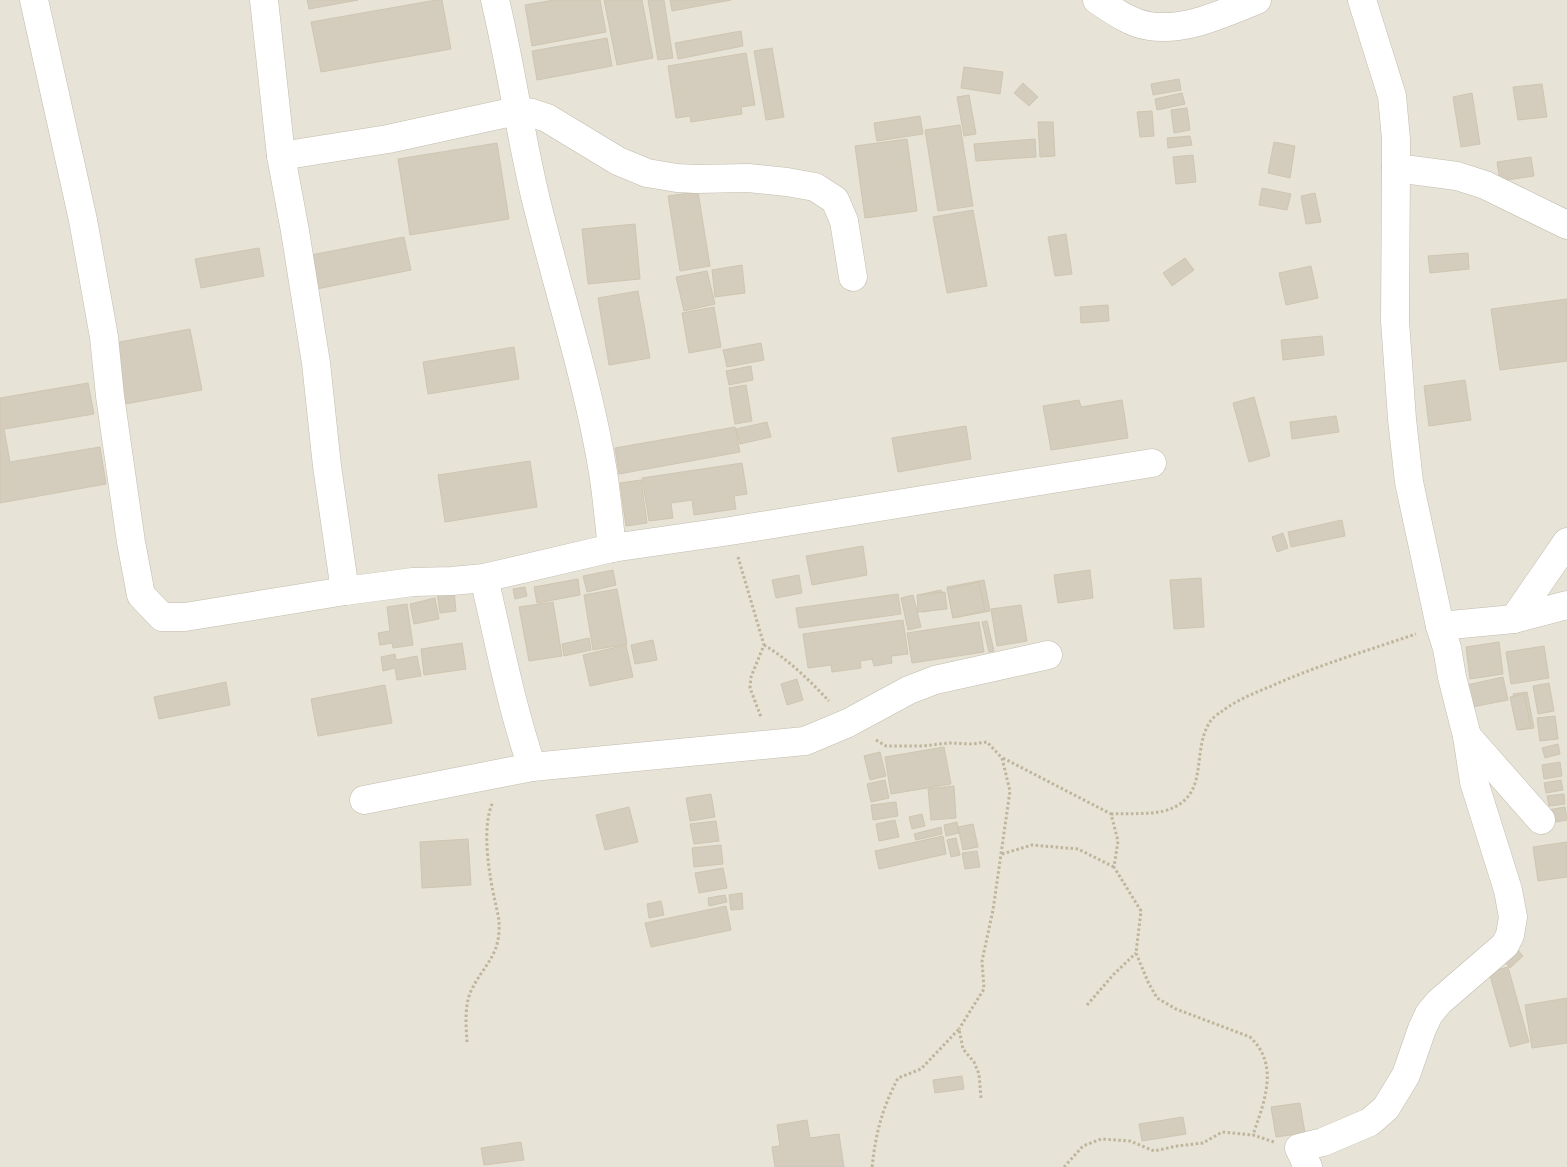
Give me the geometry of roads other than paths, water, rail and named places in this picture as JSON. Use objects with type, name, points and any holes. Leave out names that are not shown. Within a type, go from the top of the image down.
[{"type":"street","points":[[34,0],[83,220],[104,337],[110,396],[131,542],[141,595],[162,617],[185,617],[413,582],[484,578],[612,548],[730,531],[1152,463]]},
{"type":"street","points":[[264,0],[281,156],[316,363],[327,466],[345,591]]},
{"type":"street","points":[[496,0],[516,111],[536,200],[586,392],[603,472],[612,548]]},
{"type":"street","points":[[1097,0],[1128,19],[1147,26],[1164,28],[1193,24],[1257,0]]},
{"type":"street","points":[[1303,1158],[1323,1142],[1370,1122],[1386,1108],[1406,1075],[1429,1014],[1439,1002],[1505,945],[1510,935],[1513,917],[1508,890],[1474,782],[1467,736],[1452,677],[1447,648],[1440,626],[1409,482],[1395,322],[1396,139],[1392,96],[1362,0]]},
{"type":"street","points":[[281,156],[388,139],[516,111],[532,113],[547,118],[618,160],[647,173],[696,179],[748,178],[815,187],[835,200],[844,221],[853,277]]},
{"type":"street","points":[[1396,168],[1458,176],[1485,184],[1567,225]]},
{"type":"street","points":[[1514,619],[1567,542]]},
{"type":"street","points":[[484,578],[510,694],[532,767]]},
{"type":"street","points":[[1440,626],[1514,619],[1567,605]]},
{"type":"street","points":[[364,800],[532,767],[805,741],[848,723],[908,690],[935,680],[1048,655]]},
{"type":"street","points":[[1467,736],[1540,820]]}]
